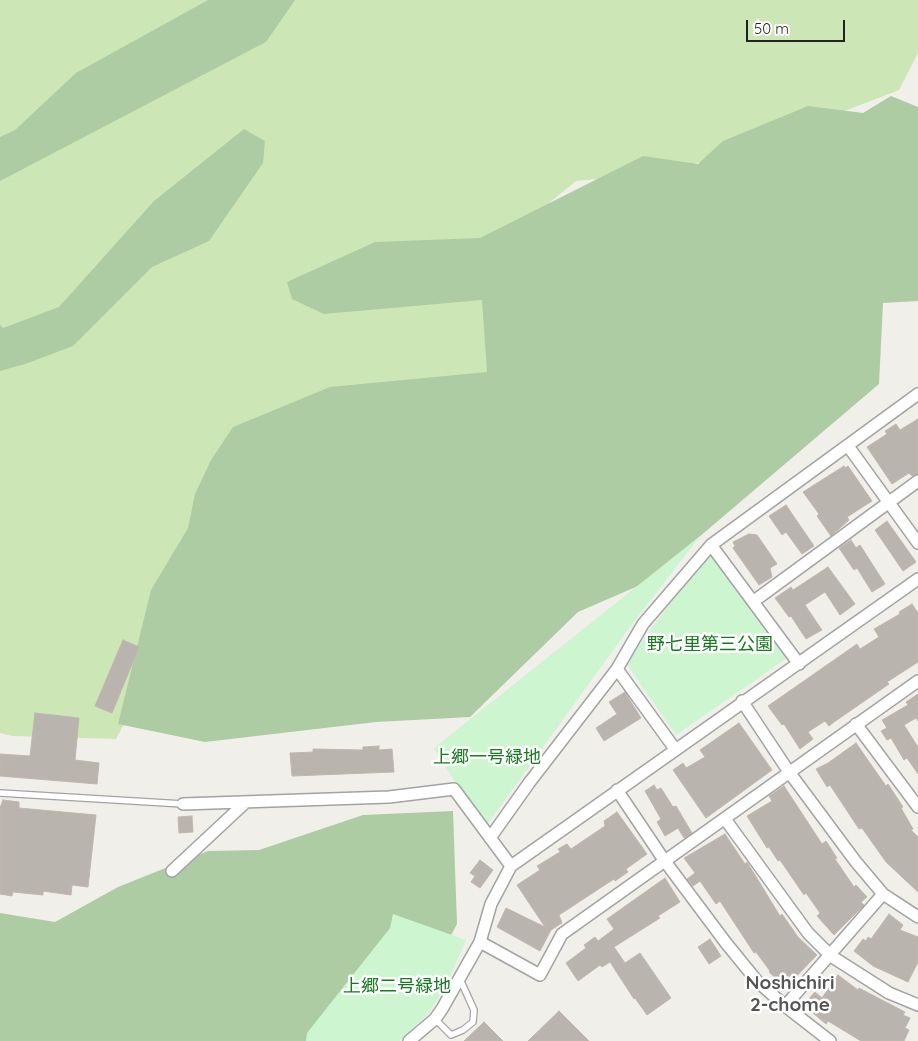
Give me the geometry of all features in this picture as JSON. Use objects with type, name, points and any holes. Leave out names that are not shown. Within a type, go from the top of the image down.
[{"type":"street","points":[[490,838],[529,783],[617,668],[643,624],[711,545],[918,394]]},
{"type":"street","points":[[848,446],[918,543]]},
{"type":"street","points":[[754,601],[918,481]]},
{"type":"street","points":[[711,545],[799,664]]},
{"type":"street","points":[[409,1041],[435,1018],[480,942],[491,904],[511,866],[742,701],[799,664],[918,579]]},
{"type":"street","points":[[617,668],[675,749]]},
{"type":"street","points":[[480,942],[540,975],[562,934],[918,681]]},
{"type":"street","points":[[742,701],[789,772],[856,862],[883,894],[918,916]]},
{"type":"street","points":[[856,724],[918,807]]},
{"type":"street","points":[[182,804],[388,797],[454,789],[511,866]]},
{"type":"street","points":[[616,790],[664,860],[757,981],[785,1006],[830,1041]]},
{"type":"street","points":[[172,871],[246,802]]},
{"type":"street","points":[[725,819],[808,933],[831,956],[889,993],[918,1005]]},
{"type":"street","points":[[785,1006],[831,956],[883,894]]},
{"type":"lane","points":[[0,792],[182,804]]},
{"type":"lane","points":[[435,1018],[451,1035],[463,1030],[473,1022],[474,1010],[459,977]]},
{"type":"green space","points":[[0,0],[918,0],[918,53],[899,90],[728,156],[649,174],[576,181],[474,264],[503,324],[496,367],[167,643],[116,739],[12,736],[0,733]]},
{"type":"green space","points":[[208,0],[295,0],[266,42],[0,181],[0,137],[15,130],[76,73]]},
{"type":"green space","points":[[891,96],[918,107],[918,301],[883,303],[879,384],[645,583],[578,612],[470,717],[376,722],[205,742],[118,724],[151,590],[188,528],[195,494],[211,460],[233,427],[330,387],[487,372],[482,300],[324,314],[292,299],[287,282],[375,242],[480,238],[643,156],[698,164],[723,141],[808,106],[863,113]]},
{"type":"green space","points":[[244,129],[265,141],[263,163],[209,241],[152,267],[73,346],[28,363],[0,371],[0,325],[3,328],[59,307],[154,201]]},
{"type":"green space","name":"上郷一号緑地","points":[[700,536],[629,628],[484,829],[434,748]]},
{"type":"green space","name":"野七里第三公園","points":[[711,548],[787,658],[676,735],[626,663]]},
{"type":"green space","points":[[453,811],[457,924],[417,1000],[349,1041],[0,1041],[0,913],[55,922],[118,887],[208,851],[259,850],[363,815]]},
{"type":"green space","name":"上郷二号緑地","points":[[393,914],[466,940],[446,985],[429,1013],[399,1041],[306,1041],[307,1033],[390,928]]},
{"type":"building","points":[[918,419],[918,474],[912,476],[909,473],[892,484],[867,447],[887,434],[885,431],[896,424],[900,430]]},
{"type":"building","points":[[844,466],[845,468],[848,466],[872,501],[847,517],[849,520],[831,536],[817,516],[819,514],[803,492]]},
{"type":"building","points":[[786,505],[814,546],[802,554],[786,532],[782,535],[769,516]]},
{"type":"building","points":[[887,521],[916,562],[903,571],[875,530]]},
{"type":"building","points":[[749,534],[757,535],[777,564],[770,568],[772,577],[759,585],[733,548],[735,546],[733,542]]},
{"type":"building","points":[[851,540],[856,548],[860,545],[885,584],[872,592],[857,568],[854,570],[839,548]]},
{"type":"building","points":[[828,567],[855,604],[840,615],[825,592],[805,605],[822,630],[806,639],[791,616],[789,617],[775,598],[791,587],[793,590]]},
{"type":"building","points":[[912,604],[918,613],[918,662],[887,682],[889,684],[829,726],[825,721],[808,732],[813,739],[800,749],[784,724],[782,725],[768,706],[857,644],[860,649],[879,637],[874,629],[900,614],[899,612]]},
{"type":"building","points":[[123,640],[139,647],[112,713],[95,706]]},
{"type":"building","points":[[625,692],[641,718],[604,741],[596,728],[617,714],[609,702]]},
{"type":"building","points":[[918,694],[918,721],[916,718],[904,725],[918,747],[918,774],[907,758],[904,760],[891,738],[887,740],[881,731],[887,728],[882,720],[908,705],[906,702]]},
{"type":"building","points":[[35,713],[79,718],[75,760],[99,763],[97,784],[0,776],[0,754],[30,756]]},
{"type":"building","points":[[739,723],[772,770],[706,818],[673,770],[683,763],[686,768],[705,757],[700,750]]},
{"type":"building","points":[[856,743],[886,786],[888,784],[903,807],[901,808],[913,829],[911,830],[918,837],[918,892],[886,862],[862,828],[859,829],[830,785],[827,787],[816,769],[828,763]]},
{"type":"building","points":[[379,746],[379,750],[392,749],[394,772],[292,776],[290,753],[313,752],[313,749],[363,750],[363,747]]},
{"type":"building","points":[[654,785],[657,790],[661,788],[673,807],[676,806],[692,833],[684,838],[678,828],[665,836],[657,822],[661,819],[645,791]]},
{"type":"building","points":[[784,786],[822,844],[826,841],[837,858],[835,859],[854,887],[856,885],[867,897],[861,902],[864,905],[834,935],[817,916],[820,913],[806,893],[804,895],[780,860],[778,861],[769,847],[767,848],[747,816],[772,801],[769,796]]},
{"type":"building","points":[[3,800],[19,802],[19,808],[96,815],[88,887],[72,885],[71,895],[43,891],[43,895],[13,892],[12,896],[0,894],[0,808]]},
{"type":"building","points":[[617,812],[647,854],[626,869],[628,872],[559,915],[562,923],[551,930],[540,951],[497,927],[506,908],[545,927],[517,885],[540,870],[537,866],[560,852],[558,849],[567,844],[571,849],[605,826],[604,821]]},
{"type":"building","points":[[192,816],[193,832],[179,833],[178,817]]},
{"type":"building","points":[[725,834],[745,864],[747,862],[780,916],[782,914],[798,937],[817,955],[786,987],[769,972],[756,952],[754,953],[720,901],[716,904],[700,881],[693,886],[687,879],[695,873],[684,858]]},
{"type":"building","points":[[480,860],[493,870],[480,888],[471,882],[475,876],[470,873]]},
{"type":"building","points":[[665,878],[680,902],[658,916],[660,918],[614,947],[625,963],[640,953],[671,998],[647,1015],[634,999],[610,962],[602,967],[600,965],[578,981],[566,963],[586,948],[584,945],[595,937],[598,941],[614,929],[607,919]]},
{"type":"building","points":[[889,914],[903,925],[900,930],[918,937],[918,962],[908,982],[873,966],[854,951],[863,939],[866,941],[868,937],[871,939]]},
{"type":"building","points":[[710,939],[721,956],[709,964],[698,947]]},
{"type":"building","points":[[838,975],[858,990],[859,988],[905,1012],[903,1015],[910,1018],[905,1028],[909,1030],[904,1041],[861,1041],[828,1021],[826,1024],[813,1013],[817,1008],[808,1000],[815,992],[822,998]]},
{"type":"building","points":[[559,1011],[589,1041],[528,1041]]},
{"type":"building","points":[[484,1022],[503,1041],[464,1041]]},
{"type":"district","name":"Noshichiri 2-chome","points":[[790,994]]}]
